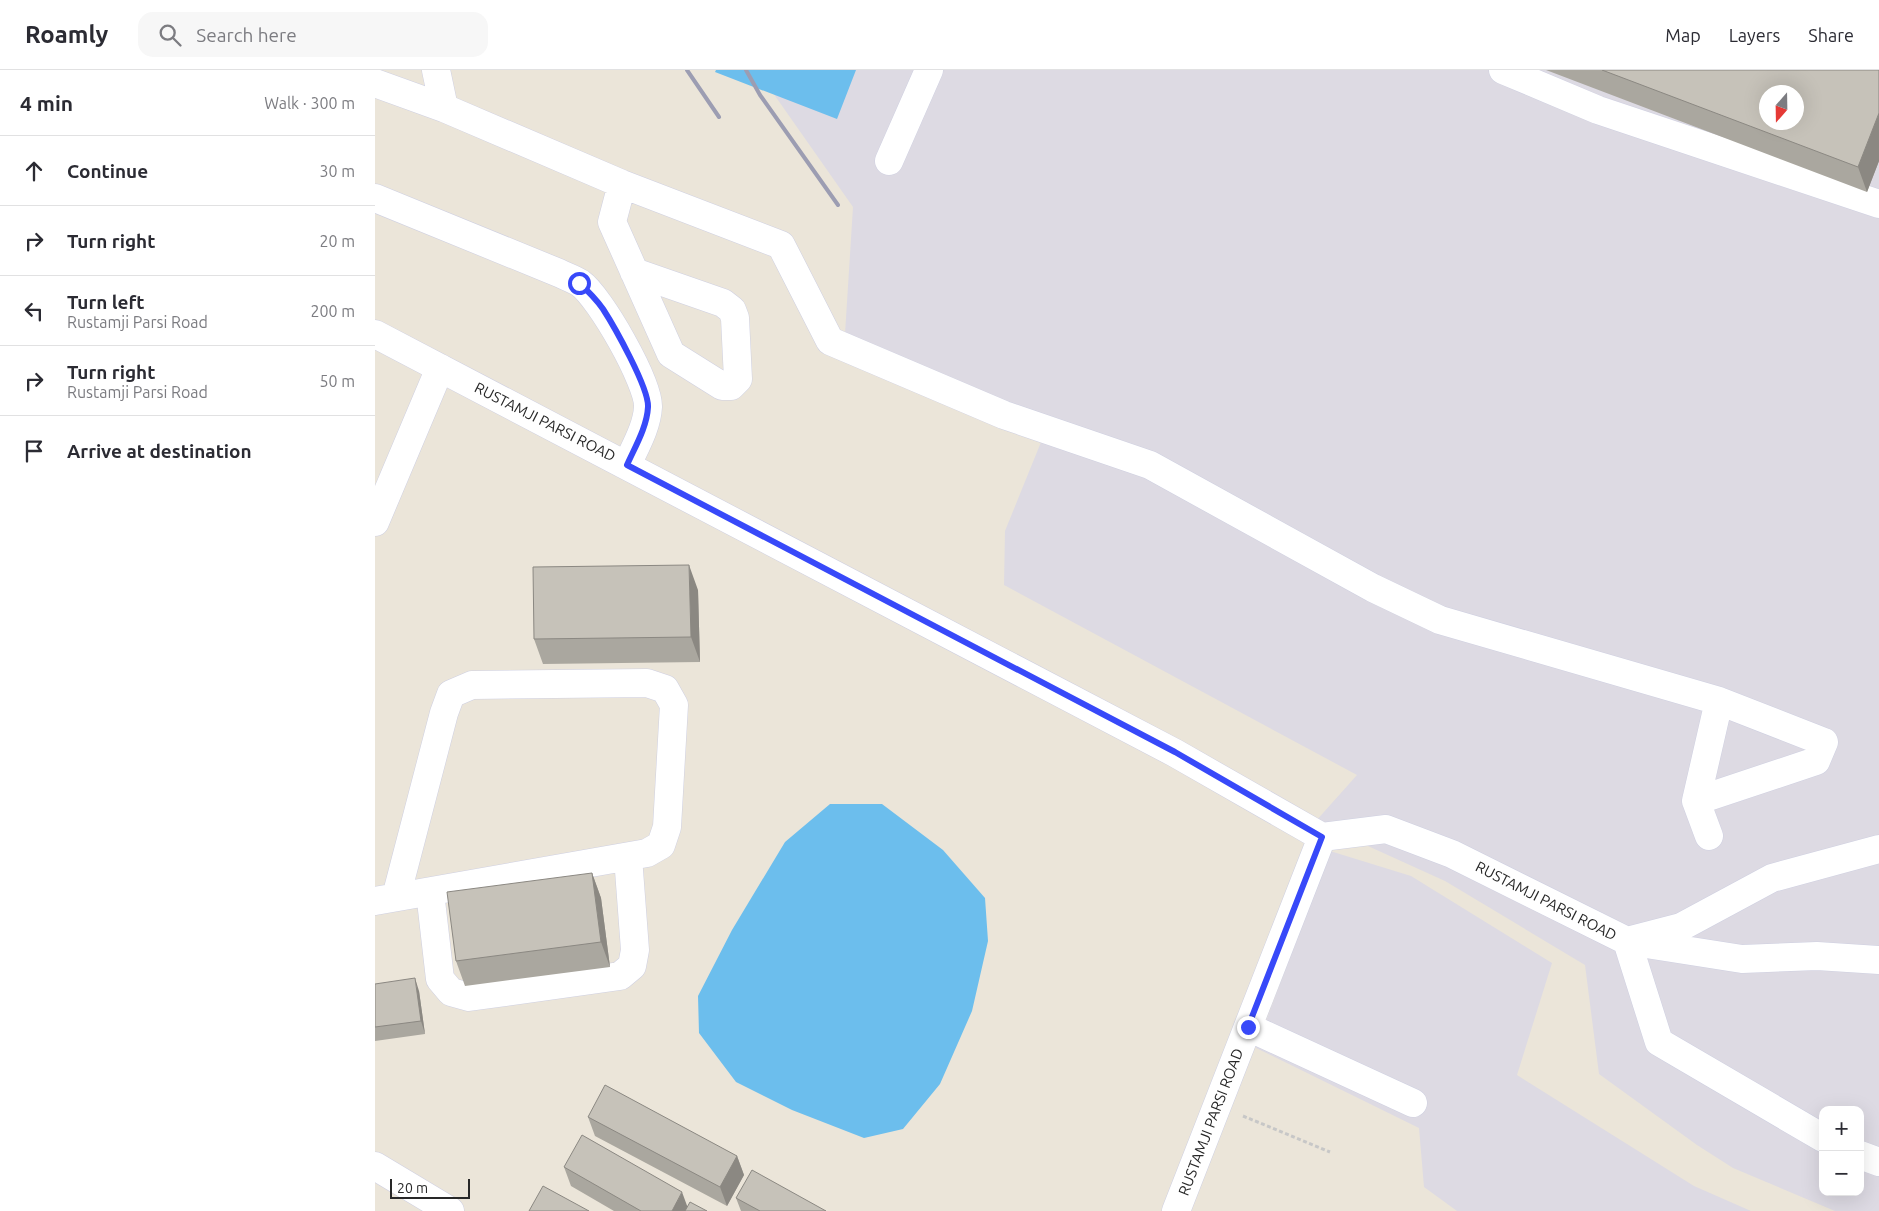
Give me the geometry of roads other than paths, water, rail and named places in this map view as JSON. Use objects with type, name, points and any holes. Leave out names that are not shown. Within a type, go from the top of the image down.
[{"type":"street","points":[[436,70],[444,108]]},
{"type":"street","points":[[889,162],[929,70]]},
{"type":"street","points":[[1503,70],[1598,110],[1879,204]]},
{"type":"street","points":[[375,84],[444,108],[621,184],[781,245],[830,341],[1004,415],[1149,464],[1373,588],[1440,620],[1719,701],[1823,742],[1816,761],[1696,801]]},
{"type":"street","points":[[621,184],[612,222],[634,272]]},
{"type":"street","points":[[375,198],[559,273],[579,283],[589,292],[603,309],[646,393],[648,406],[645,421],[627,465]]},
{"type":"street","name":"RUSTAMJI PARSI ROAD","points":[[375,334],[1175,752],[1322,837],[1386,829],[1453,854],[1627,941],[1681,927],[1772,878],[1879,849]]},
{"type":"street","points":[[375,522],[440,368]]},
{"type":"street","points":[[647,683],[665,689],[674,705],[667,827],[661,845],[647,853],[628,857],[430,892],[386,899],[451,694],[472,685],[647,683]]},
{"type":"street","points":[[1709,836],[1696,801],[1719,701]]},
{"type":"street","name":"RUSTAMJI PARSI ROAD","points":[[1176,1211],[1322,837]]},
{"type":"street","points":[[430,892],[440,979],[451,992],[469,997],[620,976],[632,966],[635,950],[628,857]]},
{"type":"street","points":[[1819,1136],[1659,1042],[1627,941],[1742,959],[1817,956],[1879,960]]},
{"type":"street","points":[[1248,1027],[1413,1103]]},
{"type":"street","points":[[1864,1156],[1879,1162]]},
{"type":"street","points":[[375,1166],[445,1210]]},
{"type":"water","points":[[716,70],[856,70],[837,119],[715,72]]},
{"type":"water","points":[[830,804],[882,804],[943,850],[985,898],[988,941],[972,1011],[940,1084],[903,1129],[864,1138],[792,1110],[736,1082],[699,1033],[698,996],[732,930],[785,842]]},
{"type":"railway","points":[[687,70],[719,117]]},
{"type":"railway","points":[[746,70],[760,95],[838,205]]}]
